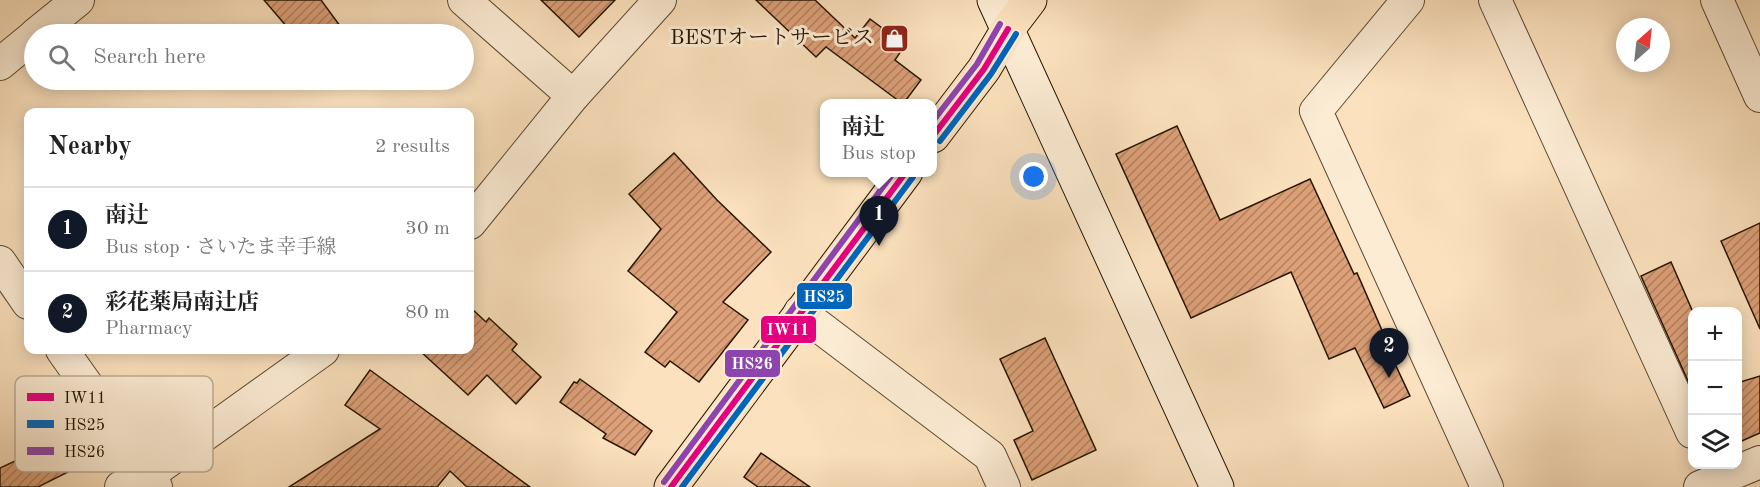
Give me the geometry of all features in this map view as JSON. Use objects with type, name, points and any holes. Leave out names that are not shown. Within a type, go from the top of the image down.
[{"type":"main road","points":[[937,131],[984,69],[1001,14],[1030,0]]},
{"type":"main road","points":[[671,487],[902,177]]},
{"type":"street","points":[[49,24],[78,0]]},
{"type":"street","points":[[464,0],[573,96]]},
{"type":"street","points":[[474,218],[573,96],[660,0]]},
{"type":"street","points":[[1408,0],[1316,111],[1488,487]]},
{"type":"street","points":[[1495,0],[1688,423]]},
{"type":"street","points":[[1717,0],[1760,96]]},
{"type":"street","points":[[1001,14],[1217,487]]},
{"type":"street","points":[[0,64],[24,44]]},
{"type":"street","points":[[0,262],[24,297]]},
{"type":"street","points":[[800,312],[990,456],[1004,487]]},
{"type":"street","points":[[65,354],[80,376]]},
{"type":"street","points":[[213,435],[318,354]]},
{"type":"street","points":[[1710,480],[1760,462]]},
{"type":"street","points":[[121,487],[153,481]]},
{"type":"building","points":[[264,0],[321,0],[339,24],[284,24]]},
{"type":"building","points":[[541,0],[615,0],[579,37]]},
{"type":"building","points":[[756,0],[815,0],[855,38],[870,19],[905,45],[895,60],[921,80],[907,99],[896,99],[826,47],[816,57]]},
{"type":"building","points":[[1177,126],[1220,220],[1310,179],[1354,274],[1357,273],[1384,335],[1382,336],[1410,396],[1384,408],[1355,348],[1329,359],[1291,272],[1191,318],[1116,154]]},
{"type":"building","points":[[674,153],[717,200],[771,252],[723,302],[748,320],[699,382],[670,361],[665,367],[645,352],[677,312],[628,271],[661,229],[629,194]]},
{"type":"building","points":[[1760,223],[1760,329],[1721,241]]},
{"type":"building","points":[[1671,262],[1691,307],[1688,307],[1688,381],[1641,276]]},
{"type":"building","points":[[474,311],[486,322],[489,318],[517,344],[512,350],[541,377],[516,404],[487,375],[468,395],[423,354],[474,354]]},
{"type":"building","points":[[1045,338],[1096,450],[1032,480],[1014,440],[1033,431],[1000,359]]},
{"type":"building","points":[[370,370],[530,487],[467,487],[450,471],[437,487],[289,487],[380,429],[345,405]]},
{"type":"building","points":[[1760,376],[1760,433],[1742,441],[1742,415],[1742,381]]},
{"type":"building","points":[[580,379],[652,431],[635,455],[603,438],[606,434],[560,402],[574,382],[577,383]]},
{"type":"building","points":[[761,453],[810,487],[758,487],[744,477]]},
{"type":"building","points":[[15,461],[15,472],[68,472],[38,487],[0,487],[0,468]]},
{"type":"transit line","name":"HS26","points":[[937,116],[977,64],[1000,24]]},
{"type":"transit line","name":"IW11","points":[[937,131],[984,69],[1008,29]]},
{"type":"transit line","name":"HS25","points":[[940,141],[991,74],[1016,34]]},
{"type":"transit line","name":"HS26","points":[[664,482],[890,177]]},
{"type":"transit line","name":"IW11","points":[[671,487],[902,177]]},
{"type":"transit line","name":"HS25","points":[[682,487],[913,177]]},
{"type":"place","name":"BESTオートサービス","points":[[895,38]]},
{"type":"place","name":"南辻","points":[[879,246]]},
{"type":"place","name":"彩花薬局南辻店","points":[[1389,378]]}]
